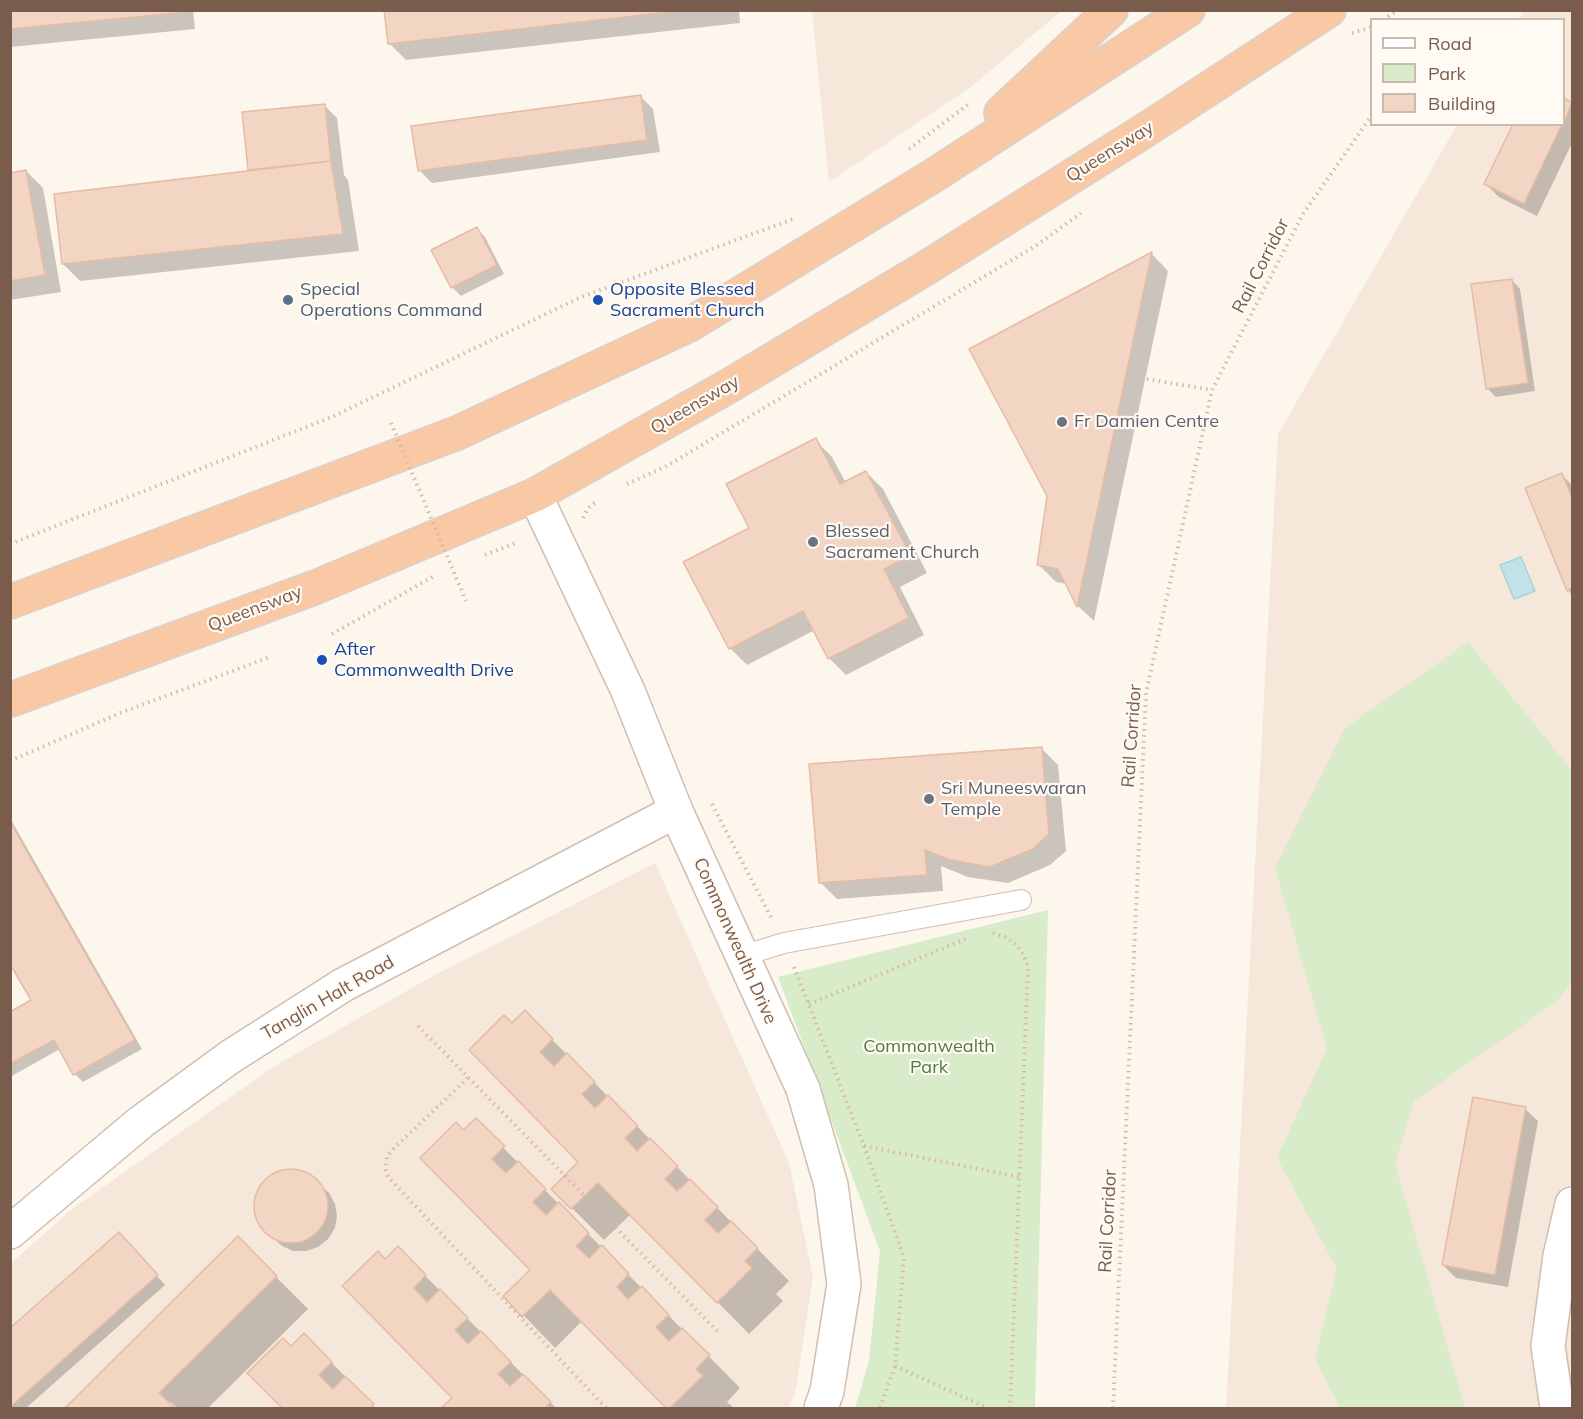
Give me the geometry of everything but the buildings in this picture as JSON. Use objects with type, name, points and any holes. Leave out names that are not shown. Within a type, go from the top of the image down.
[{"type":"highway","points":[[936,174],[1111,10]]},
{"type":"highway","points":[[10,602],[457,433],[689,325],[936,174],[1188,10]]},
{"type":"highway","name":"Queensway","points":[[10,700],[316,587],[535,495],[727,387],[926,268],[1147,129],[1339,22]]},
{"type":"street","name":"Commonwealth Drive","points":[[535,495],[628,692],[676,811],[802,1089],[831,1185],[844,1284],[827,1391],[821,1408]]},
{"type":"street","name":"Tanglin Halt Road","points":[[10,1232],[141,1122],[230,1057],[343,986],[676,811]]},
{"type":"street","points":[[1557,1408],[1548,1346],[1560,1256],[1572,1204]]},
{"type":"lane","points":[[742,956],[784,943],[1020,900]]},
{"type":"path","points":[[1339,22],[1370,27]]},
{"type":"path","points":[[907,150],[973,101]]},
{"type":"path","name":"Rail Corridor","points":[[1113,1408],[1146,693],[1212,390],[1303,213],[1370,116]]},
{"type":"path","points":[[625,485],[665,467],[1037,245],[1083,211]]},
{"type":"path","points":[[10,544],[334,416],[579,298],[800,217]]},
{"type":"path","points":[[1141,378],[1212,390]]},
{"type":"path","points":[[391,423],[466,601]]},
{"type":"path","points":[[580,523],[588,508],[605,494]]},
{"type":"path","points":[[478,558],[518,542]]},
{"type":"path","points":[[448,570],[458,566]]},
{"type":"path","points":[[332,634],[438,574]]},
{"type":"path","points":[[10,761],[120,713],[270,657]]},
{"type":"path","points":[[708,797],[784,943],[864,1146],[904,1257],[895,1366],[880,1408]]},
{"type":"path","points":[[987,933],[1005,937],[1016,944],[1028,966],[1010,1408]]},
{"type":"path","points":[[808,1004],[975,936]]},
{"type":"path","points":[[418,1026],[720,1334]]},
{"type":"path","points":[[468,1077],[393,1149],[387,1157],[385,1168],[388,1177],[606,1408]]},
{"type":"path","points":[[864,1146],[1020,1177]]},
{"type":"path","points":[[895,1366],[988,1408]]},
{"type":"shaded area","points":[[812,10],[1061,11],[971,87],[829,182]]},
{"type":"shaded area","points":[[1524,11],[1572,11],[1572,1408],[1226,1408],[1278,434],[1456,126],[1565,126],[1565,18],[1519,18]]},
{"type":"shaded area","points":[[655,863],[789,1163],[813,1277],[796,1388],[789,1408],[11,1408],[10,1264],[72,1209],[273,1067],[431,977]]},
{"type":"green space","points":[[1468,642],[1572,771],[1572,982],[1556,1002],[1414,1101],[1395,1164],[1465,1408],[1340,1408],[1315,1359],[1337,1269],[1277,1158],[1327,1048],[1275,868],[1345,728]]},
{"type":"green space","name":"Commonwealth Park","points":[[1048,910],[1035,1408],[855,1408],[869,1361],[880,1251],[778,977]]},
{"type":"water","points":[[1521,557],[1535,591],[1514,599],[1500,565]]},
{"type":"place","name":"Special Operations Command","points":[[288,300]]},
{"type":"place","name":"Opposite Blessed Sacrament Church","points":[[598,300]]},
{"type":"place","name":"Fr Damien Centre","points":[[1062,422]]},
{"type":"place","name":"Blessed Sacrament Church","points":[[813,542]]},
{"type":"place","name":"After Commonwealth Drive","points":[[322,660]]},
{"type":"place","name":"Sri Muneeswaran Temple","points":[[929,799]]}]
